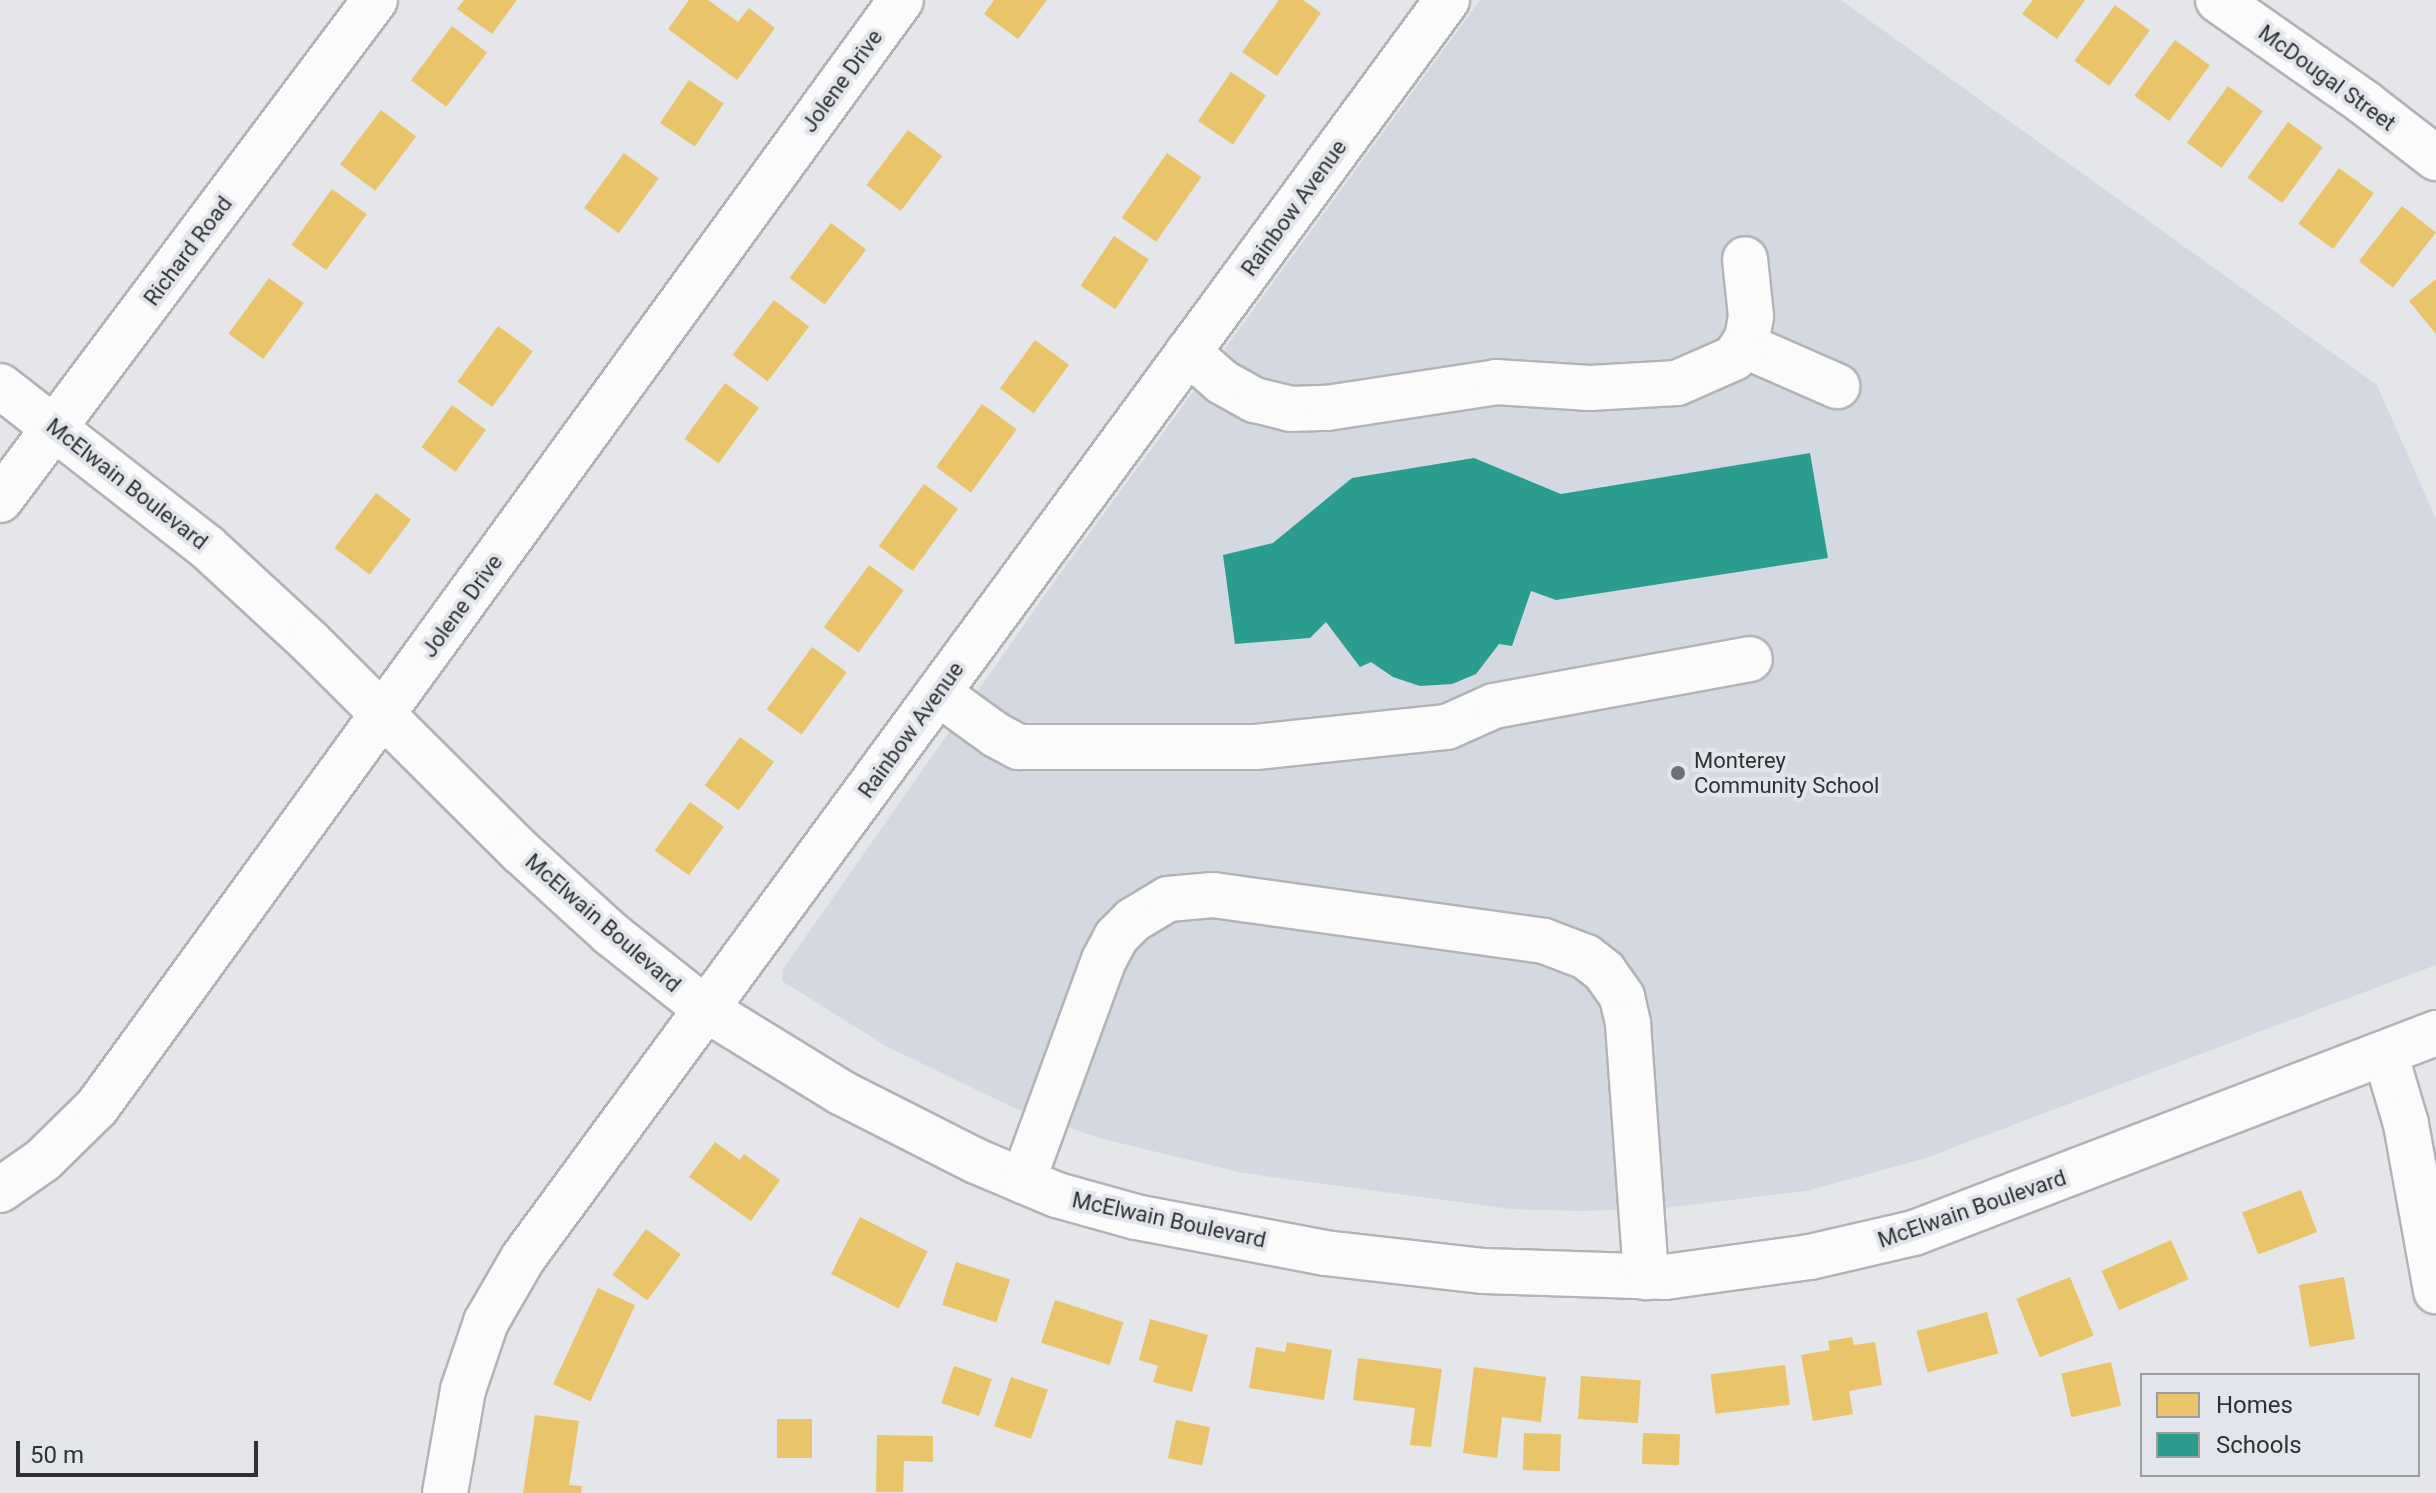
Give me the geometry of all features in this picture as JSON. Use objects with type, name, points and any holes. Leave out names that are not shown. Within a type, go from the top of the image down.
[{"type":"street","name":"Richard Road","points":[[0,500],[375,0]]},
{"type":"street","name":"Jolene Drive","points":[[0,1190],[43,1160],[97,1107],[901,0]]},
{"type":"street","name":"Rainbow Avenue","points":[[445,1493],[463,1390],[486,1322],[523,1258],[1447,0]]},
{"type":"street","name":"McDougal Street","points":[[2218,0],[2365,103],[2436,158]]},
{"type":"street","points":[[1188,352],[1222,382],[1255,400],[1290,409],[1327,408],[1496,382],[1590,388],[1677,383],[1734,358],[1743,345],[1751,316],[1745,259]]},
{"type":"street","points":[[1743,345],[1837,386]]},
{"type":"street","name":"McElwain Boulevard","points":[[0,386],[207,547],[566,893],[707,1010],[842,1093],[963,1155],[1057,1195],[1136,1217],[1325,1253],[1484,1271],[1646,1277],[1810,1257],[1914,1233],[2436,1033]]},
{"type":"street","points":[[938,693],[996,735],[1019,747],[1256,747],[1393,730],[1435,729],[1494,706],[1750,659]]},
{"type":"street","points":[[1023,1181],[1104,960],[1116,937],[1133,920],[1168,899],[1213,895],[1544,941],[1586,957],[1604,971],[1622,997],[1628,1024],[1646,1277]]},
{"type":"street","points":[[2385,1053],[2406,1124],[2436,1291]]},
{"type":"shaded area","name":"Monterey Community School","points":[[1480,0],[1841,0],[2377,385],[2436,519],[2436,965],[1923,1159],[1806,1191],[1655,1209],[1580,1211],[1511,1209],[1243,1173],[1099,1138],[1012,1107],[886,1046],[782,981],[783,969],[1054,582]]},
{"type":"building: Homes","points":[[464,0],[517,0],[492,34],[457,9]]},
{"type":"building: Homes","points":[[689,0],[708,0],[738,22],[749,8],[775,28],[737,80],[668,29]]},
{"type":"building: Homes","points":[[994,0],[1047,0],[1018,39],[984,14]]},
{"type":"building: Homes","points":[[1279,0],[1303,0],[1321,13],[1277,76],[1242,52]]},
{"type":"building: Homes","points":[[2033,0],[2085,0],[2057,39],[2022,14]]},
{"type":"building: Homes","points":[[2115,5],[2150,30],[2109,86],[2074,61]]},
{"type":"building: Homes","points":[[452,26],[487,52],[446,107],[411,80]]},
{"type":"building: Homes","points":[[2175,40],[2210,65],[2169,121],[2134,96]]},
{"type":"building: Homes","points":[[1231,72],[1266,95],[1233,144],[1198,121]]},
{"type":"building: Homes","points":[[689,80],[724,103],[695,147],[660,123]]},
{"type":"building: Homes","points":[[2228,86],[2263,111],[2222,168],[2187,143]]},
{"type":"building: Homes","points":[[381,110],[416,136],[375,191],[340,164]]},
{"type":"building: Homes","points":[[2288,122],[2323,147],[2282,203],[2247,178]]},
{"type":"building: Homes","points":[[908,130],[942,156],[901,211],[866,185]]},
{"type":"building: Homes","points":[[624,153],[659,178],[619,233],[584,208]]},
{"type":"building: Homes","points":[[1167,153],[1201,177],[1156,242],[1122,218]]},
{"type":"building: Homes","points":[[2339,168],[2374,193],[2333,249],[2298,224]]},
{"type":"building: Homes","points":[[332,189],[367,214],[326,270],[291,245]]},
{"type":"building: Homes","points":[[2402,206],[2436,232],[2393,288],[2359,261]]},
{"type":"building: Homes","points":[[831,223],[866,249],[825,305],[789,278]]},
{"type":"building: Homes","points":[[1114,236],[1149,259],[1115,309],[1080,286]]},
{"type":"building: Homes","points":[[269,278],[304,303],[263,359],[228,334]]},
{"type":"building: Homes","points":[[2436,279],[2436,334],[2409,301]]},
{"type":"building: Homes","points":[[774,300],[809,326],[768,382],[732,355]]},
{"type":"building: Homes","points":[[498,326],[533,351],[492,407],[457,382]]},
{"type":"building: Homes","points":[[1035,340],[1069,365],[1034,413],[1000,389]]},
{"type":"building: Homes","points":[[725,383],[759,408],[718,464],[684,439]]},
{"type":"building: Homes","points":[[982,404],[1017,429],[971,492],[936,467]]},
{"type":"building: Homes","points":[[452,405],[486,430],[455,472],[421,447]]},
{"type":"building: Homes","points":[[924,484],[958,509],[913,571],[879,546]]},
{"type":"building: Homes","points":[[376,493],[411,519],[370,575],[334,548]]},
{"type":"building: Homes","points":[[869,565],[904,590],[859,653],[824,627]]},
{"type":"building: Homes","points":[[812,647],[847,672],[802,735],[767,709]]},
{"type":"building: Homes","points":[[740,737],[774,762],[739,810],[705,786]]},
{"type":"building: Homes","points":[[690,802],[724,827],[689,875],[655,851]]},
{"type":"building: Homes","points":[[715,1142],[740,1160],[744,1154],[780,1180],[751,1221],[689,1177]]},
{"type":"building: Homes","points":[[2301,1190],[2317,1232],[2258,1255],[2242,1213]]},
{"type":"building: Homes","points":[[860,1217],[928,1252],[899,1309],[831,1274]]},
{"type":"building: Homes","points":[[646,1229],[681,1254],[647,1300],[612,1275]]},
{"type":"building: Homes","points":[[2171,1240],[2188,1279],[2119,1310],[2102,1271]]},
{"type":"building: Homes","points":[[956,1262],[1010,1280],[996,1322],[942,1305]]},
{"type":"building: Homes","points":[[2070,1277],[2094,1335],[2040,1357],[2016,1299]]},
{"type":"building: Homes","points":[[2344,1277],[2355,1339],[2310,1347],[2299,1285]]},
{"type":"building: Homes","points":[[598,1288],[635,1305],[590,1401],[553,1384]]},
{"type":"building: Homes","points":[[1055,1300],[1123,1322],[1110,1365],[1041,1343]]},
{"type":"building: Homes","points":[[1987,1312],[1998,1354],[1928,1372],[1916,1331]]},
{"type":"building: Homes","points":[[1150,1319],[1208,1335],[1192,1392],[1153,1382],[1158,1366],[1139,1360]]},
{"type":"building: Homes","points":[[1852,1337],[1854,1345],[1875,1342],[1882,1385],[1849,1391],[1853,1414],[1813,1421],[1801,1355],[1830,1350],[1828,1341]]},
{"type":"building: Homes","points":[[1287,1342],[1332,1350],[1324,1400],[1249,1388],[1256,1347],[1285,1352]]},
{"type":"building: Homes","points":[[1358,1358],[1442,1369],[1431,1447],[1410,1445],[1415,1408],[1353,1400]]},
{"type":"building: Homes","points":[[2111,1362],[2121,1406],[2071,1417],[2061,1373]]},
{"type":"building: Homes","points":[[1785,1365],[1790,1405],[1715,1414],[1711,1374]]},
{"type":"building: Homes","points":[[954,1366],[992,1379],[979,1416],[941,1403]]},
{"type":"building: Homes","points":[[1474,1367],[1546,1377],[1541,1422],[1502,1417],[1497,1458],[1463,1453]]},
{"type":"building: Homes","points":[[1581,1376],[1641,1380],[1638,1423],[1578,1419]]},
{"type":"building: Homes","points":[[1011,1377],[1048,1390],[1031,1439],[994,1426]]},
{"type":"building: Homes","points":[[535,1415],[579,1421],[569,1485],[582,1486],[581,1493],[523,1493]]},
{"type":"building: Homes","points":[[777,1419],[812,1419],[812,1458],[777,1458]]},
{"type":"building: Homes","points":[[1176,1420],[1210,1427],[1202,1465],[1168,1458]]},
{"type":"building: Homes","points":[[1524,1433],[1561,1434],[1560,1471],[1523,1470]]},
{"type":"building: Homes","points":[[1643,1433],[1680,1434],[1679,1465],[1642,1464]]},
{"type":"building: Homes","points":[[877,1435],[933,1436],[933,1462],[904,1461],[903,1492],[876,1492]]},
{"type":"building: Schools","points":[[1810,453],[1828,558],[1556,600],[1531,591],[1512,646],[1499,644],[1476,674],[1452,684],[1420,686],[1393,677],[1371,662],[1360,667],[1326,622],[1310,638],[1235,644],[1223,555],[1273,543],[1352,478],[1474,458],[1561,494]]},
{"type":"place","name":"Monterey Community School","points":[[1678,773]]}]
